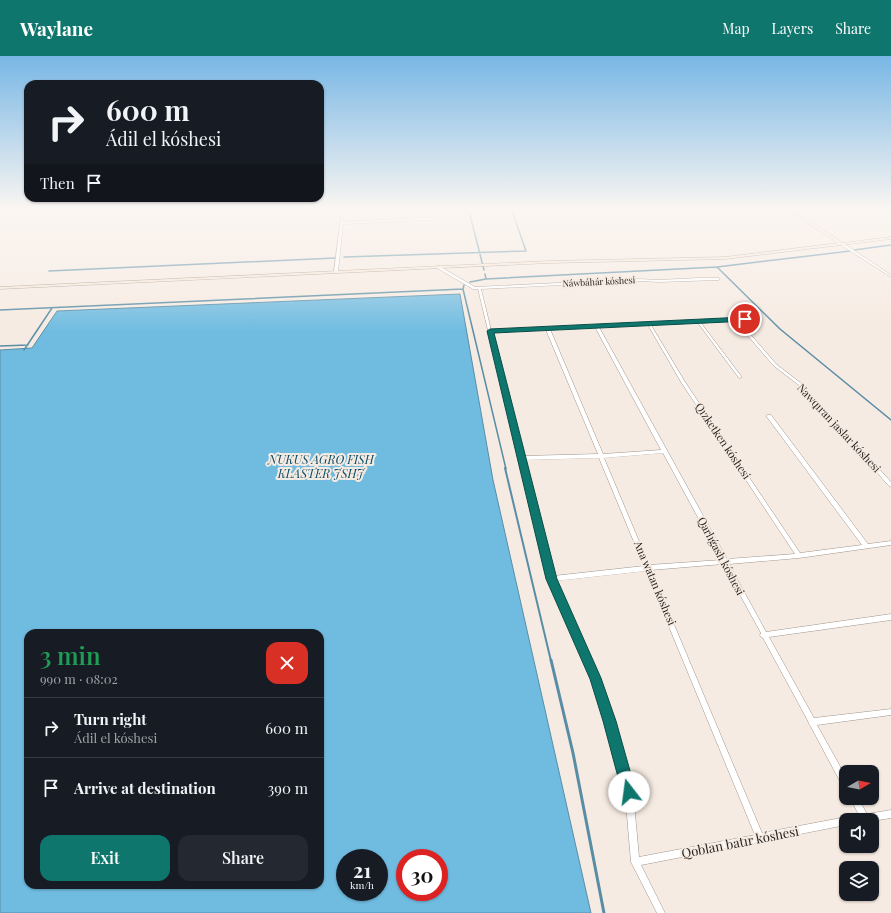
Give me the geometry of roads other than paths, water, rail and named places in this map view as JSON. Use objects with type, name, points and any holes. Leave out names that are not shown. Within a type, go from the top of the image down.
[{"type":"main road","points":[[0,288],[499,264],[628,259],[725,258],[784,251]]},
{"type":"street","points":[[336,272],[339,251]]},
{"type":"street","points":[[853,251],[891,276]]},
{"type":"street","points":[[438,267],[474,288],[479,288],[551,579],[595,678],[610,721],[629,792],[635,862],[661,913]]},
{"type":"street","name":"Náwbáhár kóshesi","points":[[479,288],[639,280],[665,281],[688,278],[718,279]]},
{"type":"street","points":[[490,331],[548,330],[597,326],[755,319]]},
{"type":"street","name":"Nawqıran jaslar kóshesi","points":[[736,320],[775,366],[802,385],[891,485]]},
{"type":"street","points":[[698,322],[740,377]]},
{"type":"street","name":"Qızketken kóshesi","points":[[649,324],[683,382],[799,556]]},
{"type":"street","name":"Qarlıǵash kóshesi","points":[[597,326],[763,635],[839,772]]},
{"type":"street","name":"Ana watan kóshesi","points":[[548,330],[602,456],[760,838]]},
{"type":"street","points":[[770,416],[866,546]]},
{"type":"street","points":[[522,458],[602,456],[664,451]]},
{"type":"street","points":[[551,579],[648,568],[799,556],[891,543]]},
{"type":"street","points":[[763,635],[891,617]]},
{"type":"street","points":[[811,722],[891,712]]},
{"type":"street","points":[[879,816],[891,814]]},
{"type":"street","name":"Qoblan batır kóshesi","points":[[635,862],[839,822]]},
{"type":"water","name":"NUKUS AGRO FISH KLASTER JSHJ","points":[[460,294],[493,480],[591,913],[0,913],[0,350],[32,348],[57,311]]},
{"type":"waterway","points":[[480,253],[526,251]]},
{"type":"waterway","points":[[717,267],[850,251]]},
{"type":"waterway","points":[[344,257],[480,253]]},
{"type":"waterway","points":[[480,253],[484,270]]},
{"type":"waterway","points":[[49,271],[335,258]]},
{"type":"waterway","points":[[486,279],[717,267]]},
{"type":"waterway","points":[[717,267],[780,329],[891,420]]},
{"type":"waterway","points":[[485,274],[486,279]]},
{"type":"waterway","points":[[470,282],[486,279]]},
{"type":"waterway","points":[[463,289],[464,285]]},
{"type":"waterway","points":[[0,310],[463,289]]},
{"type":"waterway","points":[[463,289],[506,469]]},
{"type":"waterway","points":[[27,345],[52,308]]},
{"type":"waterway","points":[[0,346],[27,345]]},
{"type":"waterway","points":[[24,350],[27,345]]},
{"type":"waterway","points":[[505,468],[551,661]]},
{"type":"waterway","points":[[551,660],[573,753],[604,913]]}]
